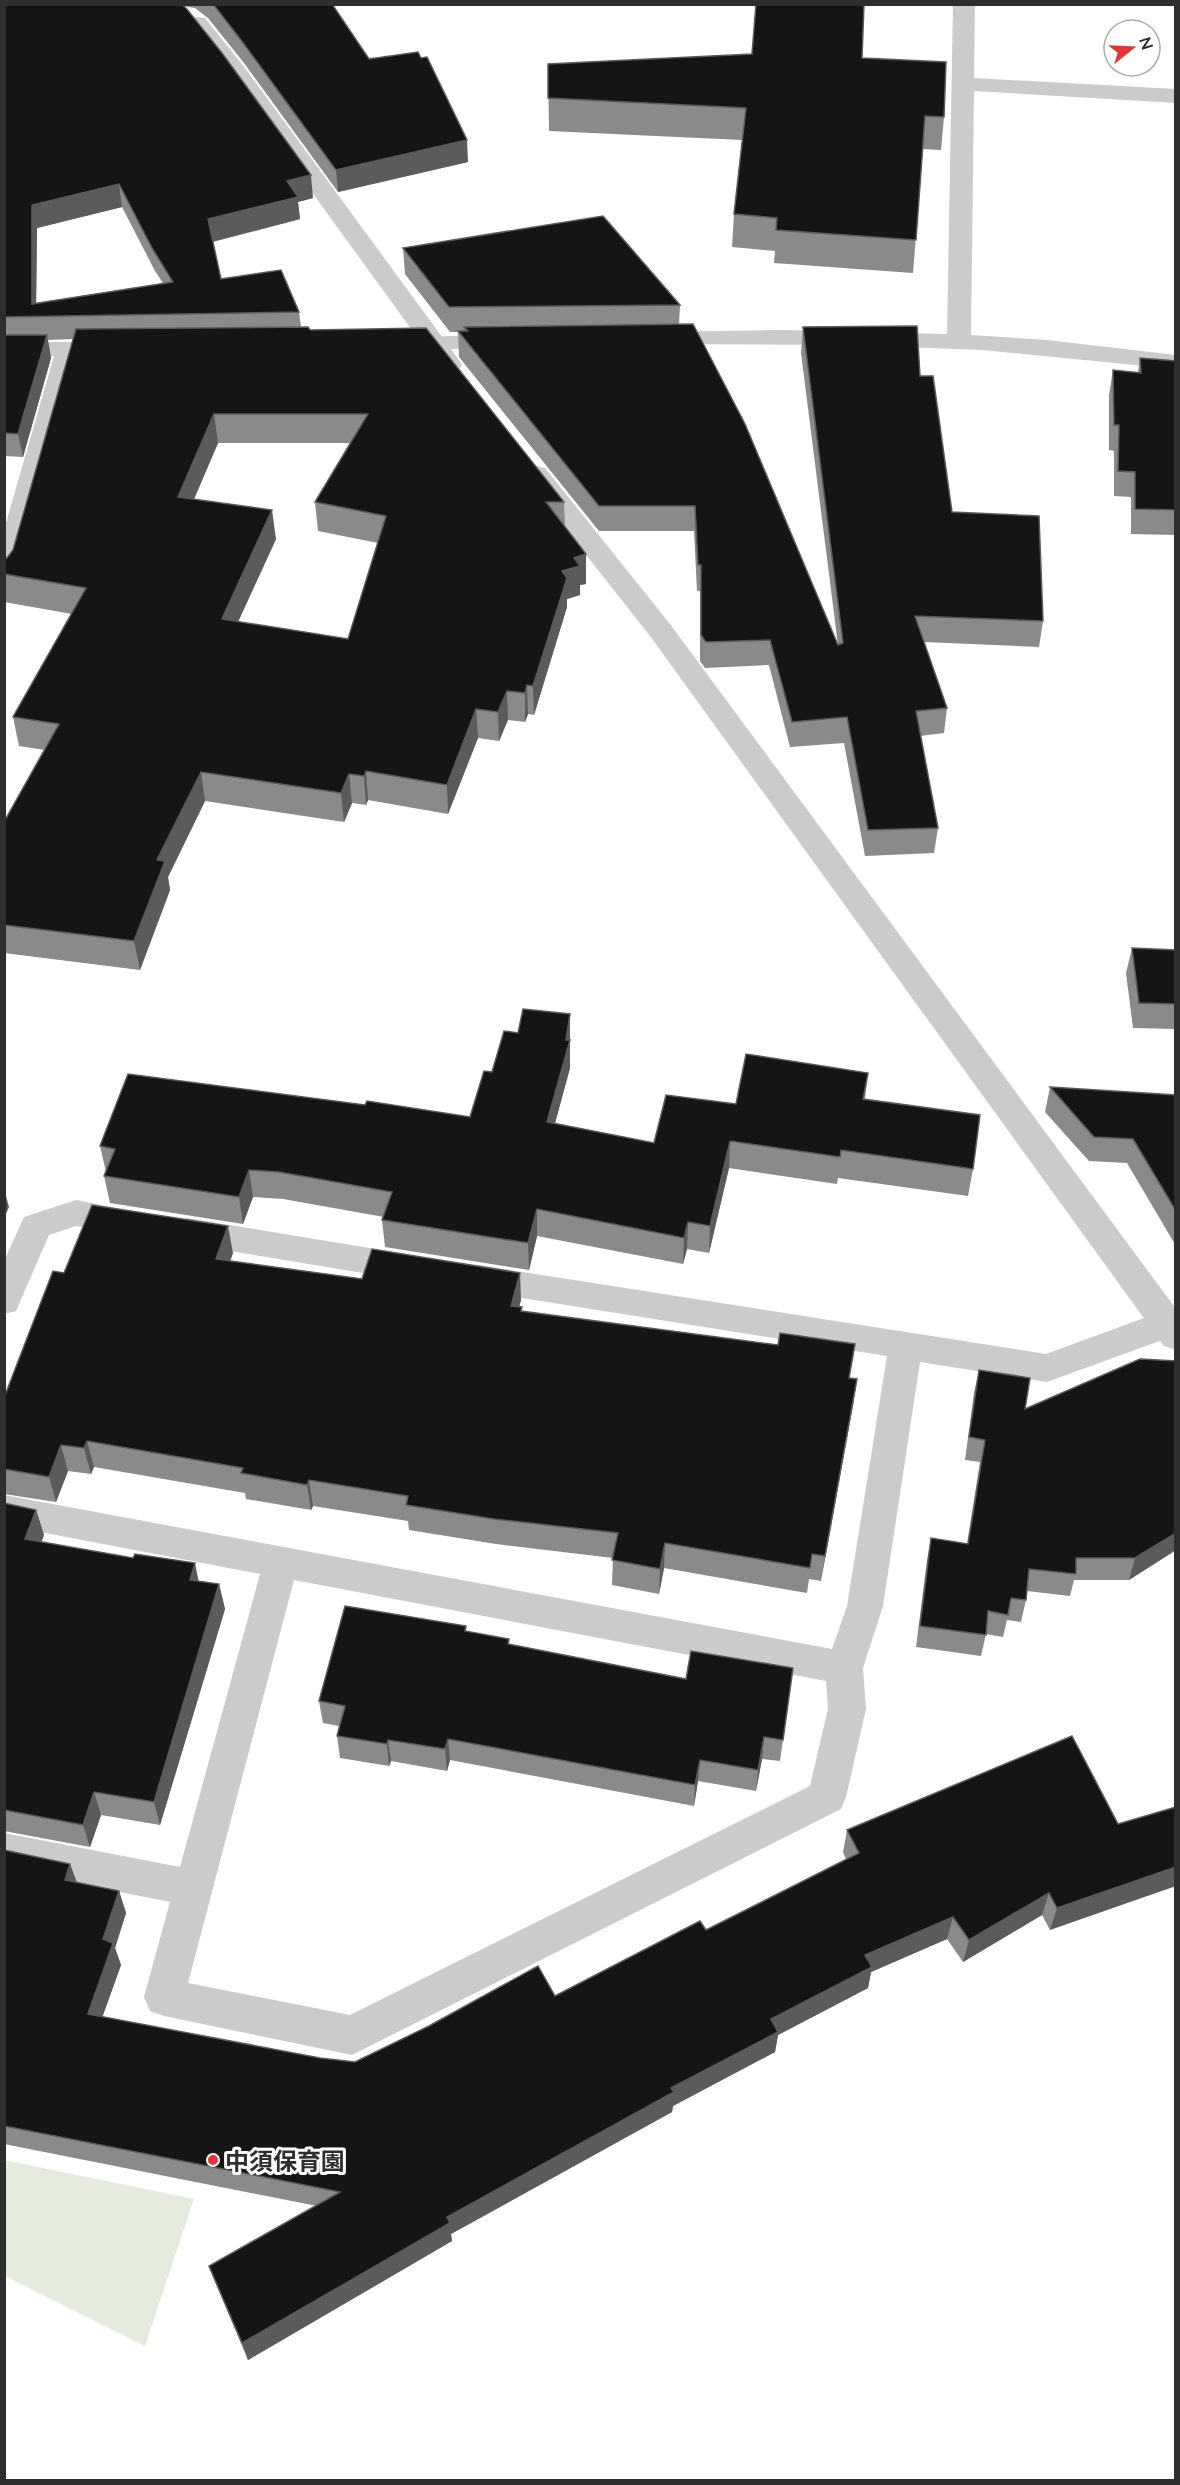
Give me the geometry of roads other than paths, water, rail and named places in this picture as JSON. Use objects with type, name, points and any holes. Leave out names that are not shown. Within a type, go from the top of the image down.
[{"type":"street","points":[[959,342],[964,4]]},
{"type":"street","points":[[175,13],[186,15],[198,24],[234,69],[462,381]]},
{"type":"street","points":[[962,84],[1176,96]]},
{"type":"street","points":[[634,339],[959,342],[1137,356],[1176,362]]},
{"type":"street","points":[[374,345],[528,342]]},
{"type":"street","points":[[4,349],[139,348]]},
{"type":"street","points":[[4,579],[68,350]]},
{"type":"street","points":[[4,1301],[36,1226],[76,1213],[1047,1368],[1171,1330],[660,630],[521,455]]},
{"type":"street","points":[[281,1563],[164,1997],[352,2035],[827,1797],[847,1709],[844,1668],[865,1606],[905,1347]]},
{"type":"street","points":[[4,1510],[844,1668]]},
{"type":"street","points":[[4,1851],[193,1888]]},
{"type":"place","name":"中須保育園","points":[[213,2160]]}]
